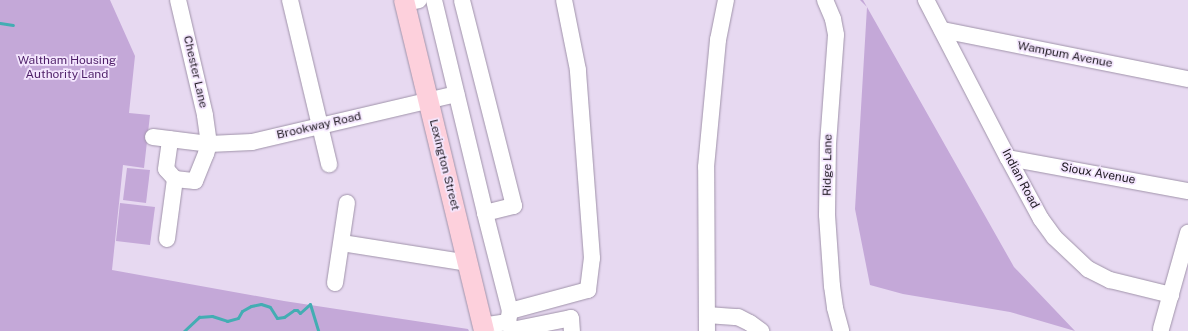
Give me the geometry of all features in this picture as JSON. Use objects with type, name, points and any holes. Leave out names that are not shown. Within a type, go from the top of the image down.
[{"type":"main road","name":"Lexington Street","points":[[409,1],[428,100],[483,329]]},
{"type":"street","name":"Chester Lane","points":[[178,0],[205,115],[208,144]]},
{"type":"street","points":[[290,0],[329,164]]},
{"type":"street","points":[[434,0],[512,330],[571,318],[572,331]]},
{"type":"street","points":[[462,0],[514,206],[485,213]]},
{"type":"street","points":[[483,329],[509,316],[588,290],[592,258],[580,93],[578,70],[564,0]]},
{"type":"street","points":[[707,331],[706,166],[718,40],[726,0]]},
{"type":"street","name":"Ridge Lane","points":[[825,0],[833,19],[836,34],[828,144],[827,215],[832,286],[835,308],[841,331]]},
{"type":"street","name":"Indian Road","points":[[926,0],[1008,158],[1041,219],[1054,237],[1068,252],[1088,269],[1110,280],[1171,295]]},
{"type":"street","name":"Wampum Avenue","points":[[942,30],[1188,79]]},
{"type":"street","name":"Brookway Road","points":[[152,137],[208,144],[252,142],[456,94]]},
{"type":"street","points":[[170,139],[166,169],[175,179],[195,181],[206,154],[208,144]]},
{"type":"street","name":"Sioux Avenue","points":[[1008,158],[1188,191]]},
{"type":"street","points":[[167,239],[175,179]]},
{"type":"street","points":[[336,283],[348,203]]},
{"type":"street","points":[[1161,329],[1188,233]]},
{"type":"street","points":[[342,242],[468,263]]},
{"type":"street","points":[[707,315],[738,317],[761,331]]},
{"type":"green space","name":"Waltham Housing Authority Land","points":[[0,0],[110,0],[135,56],[129,113],[150,115],[144,168],[123,165],[112,270],[284,301],[468,329],[469,331],[0,331]]},
{"type":"green space","points":[[860,0],[863,0],[867,7]]},
{"type":"green space","points":[[867,7],[1014,267],[1075,331],[1010,312],[903,294],[870,285],[855,209]]},
{"type":"green space","points":[[127,168],[150,170],[146,203],[123,200]]},
{"type":"green space","points":[[120,203],[155,207],[150,245],[116,241]]},
{"type":"waterway","points":[[0,23],[13,25]]},
{"type":"waterway","points":[[184,331],[199,317],[212,316],[227,321],[238,318],[242,311],[251,306],[261,304],[270,307],[277,318],[284,317],[294,310],[297,310],[300,313],[310,304],[318,331]]}]
